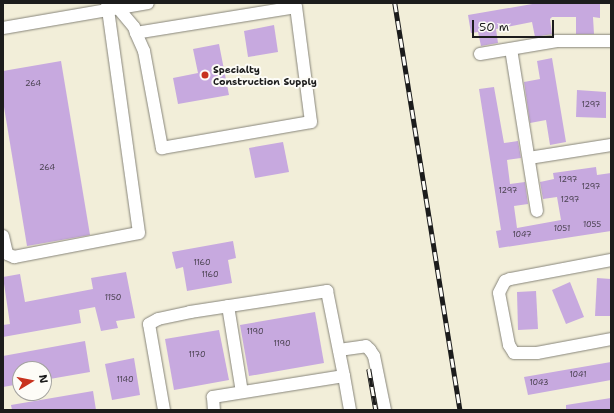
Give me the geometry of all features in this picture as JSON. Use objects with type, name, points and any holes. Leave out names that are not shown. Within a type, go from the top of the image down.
[{"type":"street","points":[[3,28],[114,6],[148,3]]},
{"type":"street","points":[[114,6],[136,33],[144,51],[162,148],[311,122],[296,7],[136,33]]},
{"type":"street","points":[[3,236],[7,254],[14,257],[139,233],[114,6]]},
{"type":"street","points":[[480,54],[557,40],[611,41]]},
{"type":"street","points":[[511,49],[537,211]]},
{"type":"street","points":[[529,158],[611,145]]},
{"type":"street","points":[[611,260],[510,279],[505,281],[500,293],[509,345],[514,353],[537,354],[611,339]]},
{"type":"street","points":[[164,410],[149,324],[158,319],[228,306],[327,291],[350,410]]},
{"type":"street","points":[[228,306],[242,392]]},
{"type":"street","points":[[339,350],[366,346],[370,350],[374,356],[385,410]]},
{"type":"street","points":[[214,410],[213,397],[344,376]]},
{"type":"building","points":[[538,3],[600,3],[600,18],[593,17],[594,34],[576,34],[576,17],[552,17],[550,19],[552,34],[535,37],[532,22],[496,29],[498,43],[481,46],[478,32],[471,33],[468,15]]},
{"type":"building","points":[[274,25],[278,52],[248,57],[244,31]]},
{"type":"building","name":"Specialty Construction Supply","points":[[219,44],[229,95],[178,104],[173,78],[198,73],[193,49]]},
{"type":"building","points":[[552,58],[566,142],[550,145],[546,120],[530,123],[524,82],[540,79],[537,61]]},
{"type":"building","points":[[61,61],[90,235],[27,246],[3,101],[3,71]]},
{"type":"building","points":[[494,87],[504,143],[518,141],[521,158],[507,160],[510,184],[525,182],[528,204],[514,206],[517,228],[561,220],[557,197],[543,199],[540,182],[554,179],[553,173],[596,167],[597,175],[611,173],[611,231],[499,248],[496,231],[501,230],[479,89]]},
{"type":"building","points":[[577,90],[606,92],[606,118],[576,117]]},
{"type":"building","points":[[283,142],[289,172],[255,178],[249,148]]},
{"type":"building","points":[[233,241],[236,258],[228,260],[232,283],[187,291],[183,267],[176,269],[172,252]]},
{"type":"building","points":[[126,272],[135,318],[116,321],[118,328],[101,331],[95,307],[79,310],[81,323],[3,337],[3,325],[10,324],[3,277],[20,274],[25,302],[93,289],[91,278]]},
{"type":"building","points":[[597,278],[611,279],[611,316],[595,316]]},
{"type":"building","points":[[570,282],[584,317],[566,324],[552,290]]},
{"type":"building","points":[[536,291],[538,329],[518,330],[517,292]]},
{"type":"building","points":[[315,312],[324,363],[249,376],[240,325]]},
{"type":"building","points":[[219,330],[229,380],[174,390],[165,339]]},
{"type":"building","points":[[85,341],[90,372],[52,379],[52,361],[12,361],[12,385],[3,387],[3,356]]},
{"type":"building","points":[[134,358],[140,395],[112,400],[105,364]]},
{"type":"building","points":[[611,362],[611,380],[528,395],[524,377]]},
{"type":"building","points":[[93,391],[96,410],[12,410],[11,405],[34,401],[52,401],[52,398]]},
{"type":"building","points":[[611,398],[611,410],[566,410],[566,405]]},
{"type":"railway","points":[[395,3],[460,410]]},
{"type":"railway","points":[[369,369],[376,410]]},
{"type":"place","name":"Specialty Construction Supply","points":[[205,75]]}]
